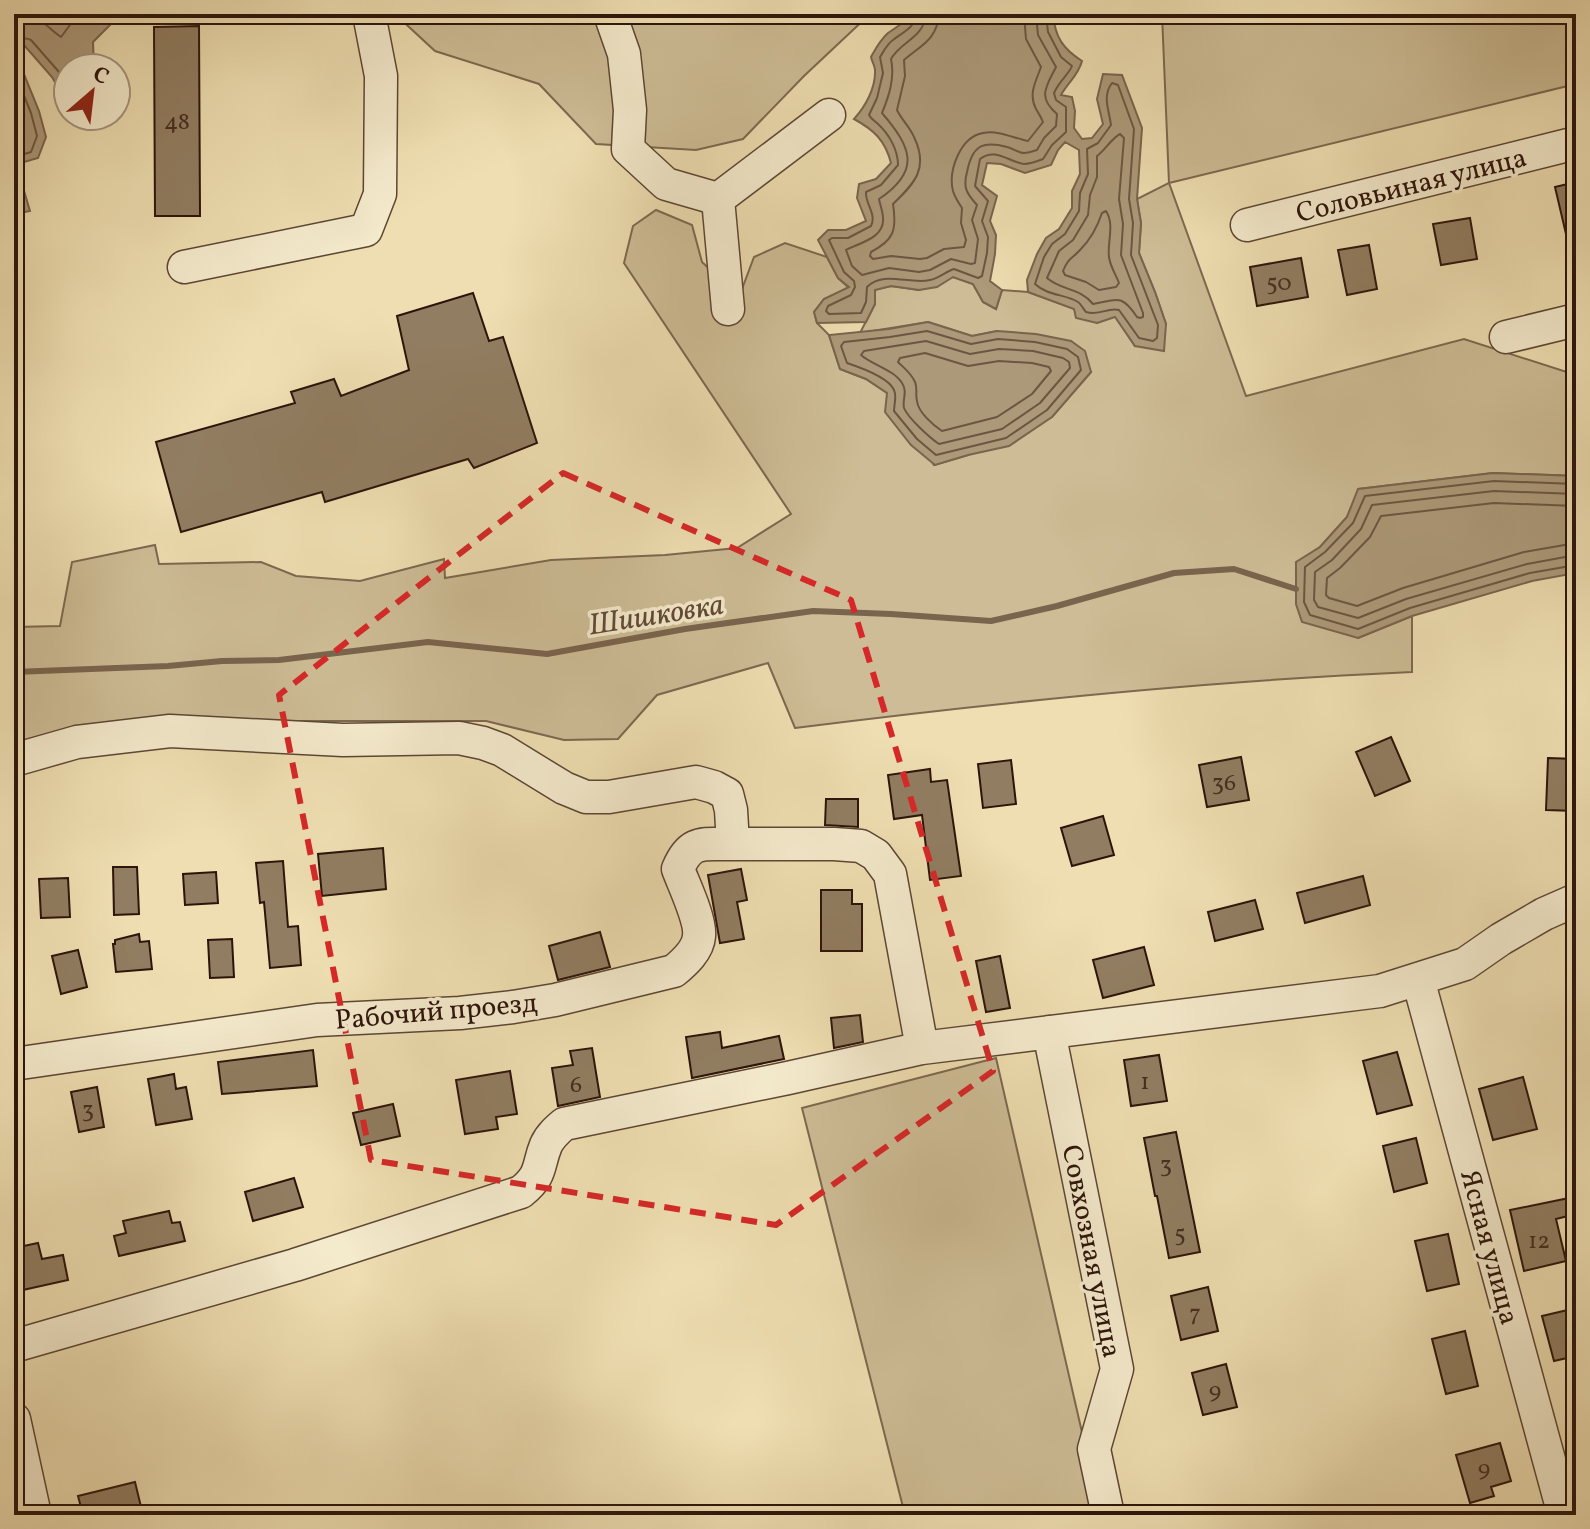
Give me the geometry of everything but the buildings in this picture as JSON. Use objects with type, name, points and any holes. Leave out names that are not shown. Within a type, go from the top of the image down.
[{"type":"street","points":[[184,267],[366,230],[380,194],[381,76],[369,14]]},
{"type":"street","points":[[610,14],[624,54],[630,110],[628,149],[666,184],[718,199]]},
{"type":"street","points":[[718,199],[829,115]]},
{"type":"street","name":"Соловьиная улица","points":[[1247,225],[1576,143]]},
{"type":"street","points":[[718,199],[728,309]]},
{"type":"street","points":[[1506,337],[1576,320]]},
{"type":"street","points":[[14,760],[77,742],[170,731],[343,740],[459,738],[502,750],[564,788],[586,797],[609,797],[696,782],[714,787],[727,794],[733,844],[861,846],[876,855],[890,874],[922,1048]]},
{"type":"street","name":"Рабочий проезд","points":[[14,1064],[317,1020],[460,1013],[513,1007],[674,971],[687,960],[700,937],[678,869],[684,856],[696,845],[733,844]]},
{"type":"street","points":[[14,1346],[295,1265],[521,1192],[533,1182],[541,1168],[547,1142],[564,1124],[922,1048],[1380,991],[1465,964],[1544,914],[1576,900]]},
{"type":"street","name":"Ясная улица","points":[[1418,979],[1564,1515]]},
{"type":"street","name":"Совхозная улица","points":[[1049,1032],[1117,1369],[1094,1449],[1108,1515]]},
{"type":"street","points":[[14,1419],[35,1515]]},
{"type":"highlighted area","points":[[563,473],[851,600],[993,1071],[776,1225],[371,1160],[279,695]]},
{"type":"shaded area","points":[[395,14],[870,14],[743,139],[696,150],[596,144],[539,84],[435,51]]},
{"type":"shaded area","points":[[1162,14],[1576,14],[1576,84],[1169,183]]},
{"type":"shaded area","points":[[1169,183],[1246,396],[1464,339],[1576,375],[1576,476],[1493,473],[1359,489],[1347,517],[1320,547],[1296,563],[1358,638],[1412,616],[1412,672],[1103,694],[795,728],[768,663],[657,695],[618,739],[564,740],[486,721],[292,721],[167,717],[69,728],[14,743],[14,627],[60,626],[72,562],[155,545],[159,564],[261,562],[296,576],[360,581],[444,559],[445,578],[551,560],[737,548],[791,514],[624,263],[633,226],[656,210],[692,225],[702,262],[739,297],[754,257],[785,243],[827,257],[838,278],[849,288],[824,299],[814,312],[817,323],[829,335],[840,369],[866,379],[887,393],[934,465],[968,455],[1052,417],[1091,372],[997,331],[972,336],[928,322],[860,333],[875,304],[874,290],[891,286],[919,290],[953,277],[973,284],[983,302],[996,309],[1002,290],[1028,292],[1075,309],[1097,323],[1115,316],[1135,346],[1166,324],[1139,253],[1141,223],[1137,199]]},
{"type":"shaded area","points":[[996,1058],[1101,1515],[905,1515],[802,1108]]},
{"type":"water","points":[[14,14],[121,14],[93,42],[93,52],[52,52],[52,77],[24,45],[19,62],[46,137],[38,158],[14,165]]},
{"type":"water","points":[[911,14],[1053,14],[1061,42],[1082,61],[1061,95],[1072,97],[1074,128],[1082,139],[1092,138],[1103,124],[1097,99],[1103,74],[1122,75],[1142,128],[1137,199],[1141,223],[1139,253],[1166,324],[1164,351],[1135,346],[1115,317],[1097,323],[1076,318],[1074,309],[1028,292],[1027,280],[1037,254],[1046,238],[1059,229],[1072,208],[1072,191],[1080,174],[1079,150],[1065,142],[1051,165],[1025,173],[1001,164],[987,163],[982,185],[997,196],[990,221],[996,235],[990,281],[1002,290],[996,309],[983,302],[973,284],[953,277],[937,287],[919,290],[891,286],[875,290],[875,304],[866,322],[817,323],[814,312],[824,299],[849,287],[838,278],[818,240],[828,230],[846,230],[866,221],[857,198],[859,184],[876,179],[891,163],[878,136],[854,119],[866,103],[874,84],[875,68],[871,57],[885,36]]},
{"type":"water","points":[[14,167],[30,211],[14,214]]},
{"type":"water","points":[[928,322],[972,336],[997,331],[1071,341],[1085,351],[1091,372],[1052,417],[1009,446],[935,465],[911,445],[885,412],[887,393],[866,379],[840,369],[829,335]]},
{"type":"water","points":[[1493,473],[1576,476],[1576,573],[1532,581],[1412,616],[1358,638],[1302,622],[1296,604],[1296,562],[1320,547],[1347,517],[1358,489]]},
{"type":"waterway","name":"Шишковка","points":[[14,672],[279,660],[428,642],[547,654],[685,629],[813,611],[991,621],[1174,573],[1234,569],[1296,589]]}]
